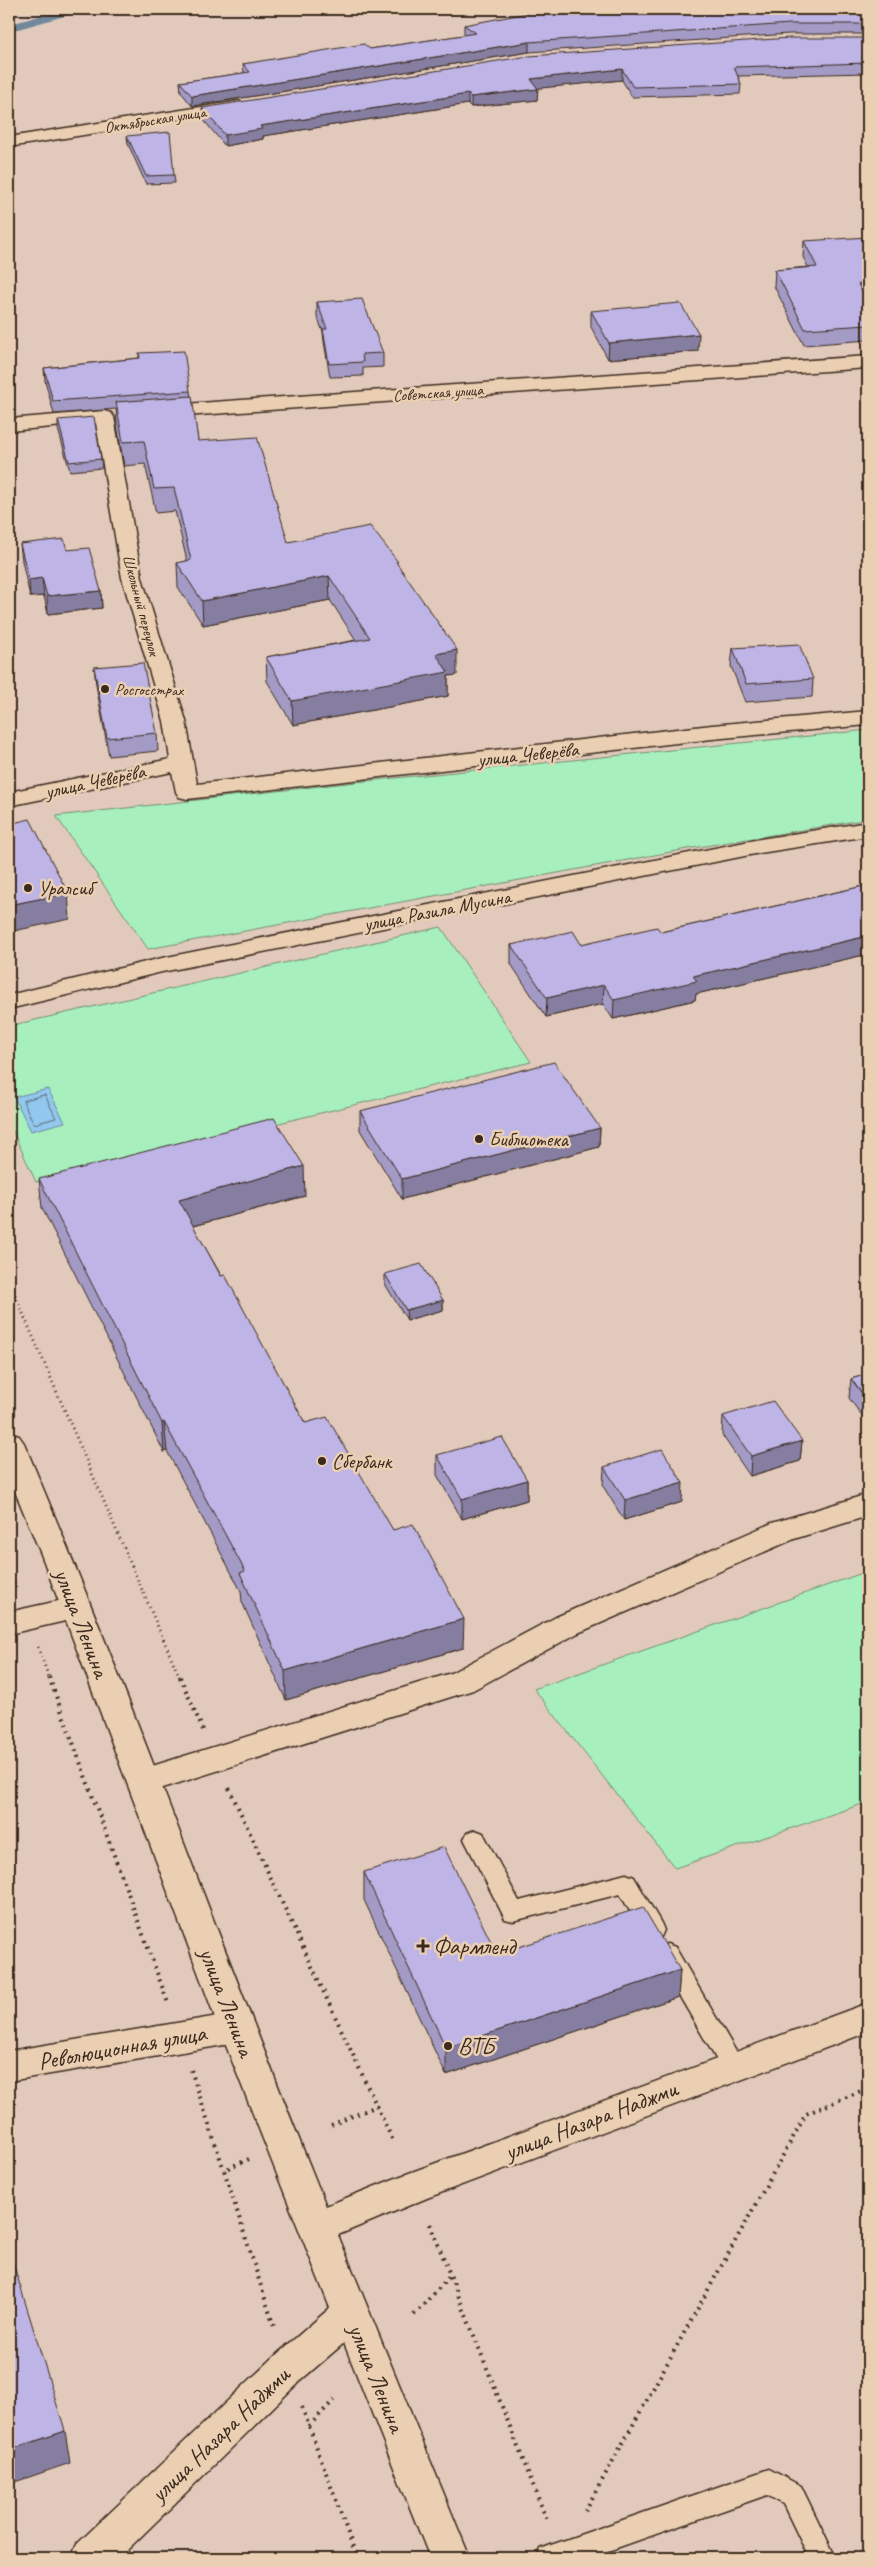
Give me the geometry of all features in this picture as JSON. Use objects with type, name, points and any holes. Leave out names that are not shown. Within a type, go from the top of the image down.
[{"type":"street","name":"Октябрьская улица","points":[[17,140],[253,104]]},
{"type":"street","points":[[9,133],[17,140]]},
{"type":"street","name":"Советская улица","points":[[9,424],[868,362]]},
{"type":"street","name":"Школьный переулок","points":[[120,416],[132,578],[174,721],[187,792]]},
{"type":"street","name":"улица Чеверёва","points":[[187,792],[712,732],[868,718]]},
{"type":"street","name":"улица Чеверёва","points":[[9,799],[182,763]]},
{"type":"street","name":"улица Разила Мусина","points":[[9,1002],[162,965],[760,846],[868,829]]},
{"type":"street","name":"улица Ленина","points":[[9,1443],[144,1781],[236,2028],[450,2558]]},
{"type":"street","points":[[144,1781],[462,1682],[567,1625],[783,1531],[868,1505]]},
{"type":"street","points":[[18,1621],[76,1608]]},
{"type":"street","name":"улица Назара Наджми","points":[[316,2227],[414,2187],[868,2017]]},
{"type":"street","name":"Революционная улица","points":[[9,2066],[236,2028]]},
{"type":"street","name":"улица Назара Наджми","points":[[91,2558],[288,2368],[351,2313]]},
{"type":"lane","points":[[475,1839],[513,1912],[626,1883],[733,2067]]},
{"type":"lane","points":[[556,2557],[769,2482],[792,2495],[823,2558]]},
{"type":"path","points":[[9,1280],[215,1759],[393,2141]]},
{"type":"path","points":[[9,1568],[18,1621],[181,2038],[224,2170]]},
{"type":"path","points":[[556,2557],[806,2114],[868,2088]]},
{"type":"path","points":[[331,2125],[377,2106]]},
{"type":"path","points":[[430,2224],[556,2557]]},
{"type":"path","points":[[414,2314],[450,2276]]},
{"type":"path","points":[[309,2426],[334,2400]]},
{"type":"green space","points":[[868,730],[868,819],[687,849],[148,949],[56,816],[356,782]]},
{"type":"green space","points":[[441,927],[531,1062],[36,1182],[9,1123],[9,1026]]},
{"type":"green space","points":[[868,1571],[868,1802],[675,1868],[534,1689]]},
{"type":"water","points":[[48,1089],[65,1122],[31,1131],[14,1097]]},
{"type":"building","points":[[550,9],[565,9],[570,12],[592,9],[646,9],[652,14],[696,9],[868,9],[868,24],[790,24],[529,42],[192,96],[180,82],[250,72],[243,64],[364,44],[370,49],[476,33],[464,25]]},
{"type":"building","points":[[790,38],[868,38],[868,63],[734,67],[741,84],[633,87],[622,69],[531,79],[538,89],[471,97],[468,94],[260,126],[262,129],[225,135],[202,108],[529,56]]},
{"type":"building","points":[[170,132],[174,175],[146,176],[127,136]]},
{"type":"building","points":[[868,237],[868,283],[858,284],[868,303],[868,325],[805,329],[775,270],[817,267],[804,241]]},
{"type":"building","points":[[362,299],[383,353],[362,354],[363,362],[329,364],[323,329],[327,329],[317,302]]},
{"type":"building","points":[[680,303],[699,334],[609,343],[591,311]]},
{"type":"building","points":[[184,351],[190,391],[53,401],[44,368],[140,358],[139,353]]},
{"type":"building","points":[[192,396],[198,441],[257,437],[288,542],[370,526],[398,562],[396,562],[457,650],[436,654],[448,672],[292,701],[266,657],[370,638],[329,576],[202,601],[177,563],[191,560],[174,488],[154,489],[144,441],[123,442],[116,402]]},
{"type":"building","points":[[94,417],[101,459],[69,462],[58,420]]},
{"type":"building","points":[[64,539],[67,550],[89,548],[101,591],[47,596],[42,578],[29,580],[20,544]]},
{"type":"building","points":[[799,644],[813,679],[746,684],[733,648]]},
{"type":"building","points":[[143,663],[157,733],[107,738],[94,667]]},
{"type":"building","points":[[30,819],[68,893],[9,905],[9,824]]},
{"type":"building","points":[[868,885],[868,936],[693,976],[697,981],[614,1000],[604,985],[547,998],[511,945],[573,931],[581,944],[657,927],[661,932]]},
{"type":"building","name":"Библиотека","points":[[554,1062],[600,1128],[402,1179],[360,1111]]},
{"type":"building","points":[[274,1118],[304,1166],[179,1200],[221,1276],[225,1275],[305,1423],[327,1417],[393,1530],[413,1524],[464,1619],[285,1671],[240,1573],[245,1571],[164,1422],[162,1423],[39,1179]]},
{"type":"building","points":[[421,1264],[443,1300],[406,1310],[385,1274]]},
{"type":"building","points":[[868,1374],[868,1401],[851,1379]]},
{"type":"building","points":[[773,1401],[802,1441],[751,1456],[723,1416]]},
{"type":"building","points":[[502,1437],[527,1480],[462,1499],[437,1455]]},
{"type":"building","points":[[662,1449],[683,1483],[625,1500],[604,1467]]},
{"type":"building","points":[[444,1847],[497,1954],[643,1907],[680,1970],[446,2048],[364,1872]]},
{"type":"building","points":[[9,2250],[65,2431],[9,2450]]},
{"type":"waterway","points":[[9,28],[77,9]]},
{"type":"place","name":"Росгосстрах","points":[[105,689]]},
{"type":"place","name":"Уралсиб","points":[[28,888]]},
{"type":"place","name":"Библиотека","points":[[479,1139]]},
{"type":"place","name":"Сбербанк","points":[[322,1461]]},
{"type":"place","name":"Фармленд","points":[[423,1946]]},
{"type":"place","name":"ВТБ","points":[[448,2046]]}]
